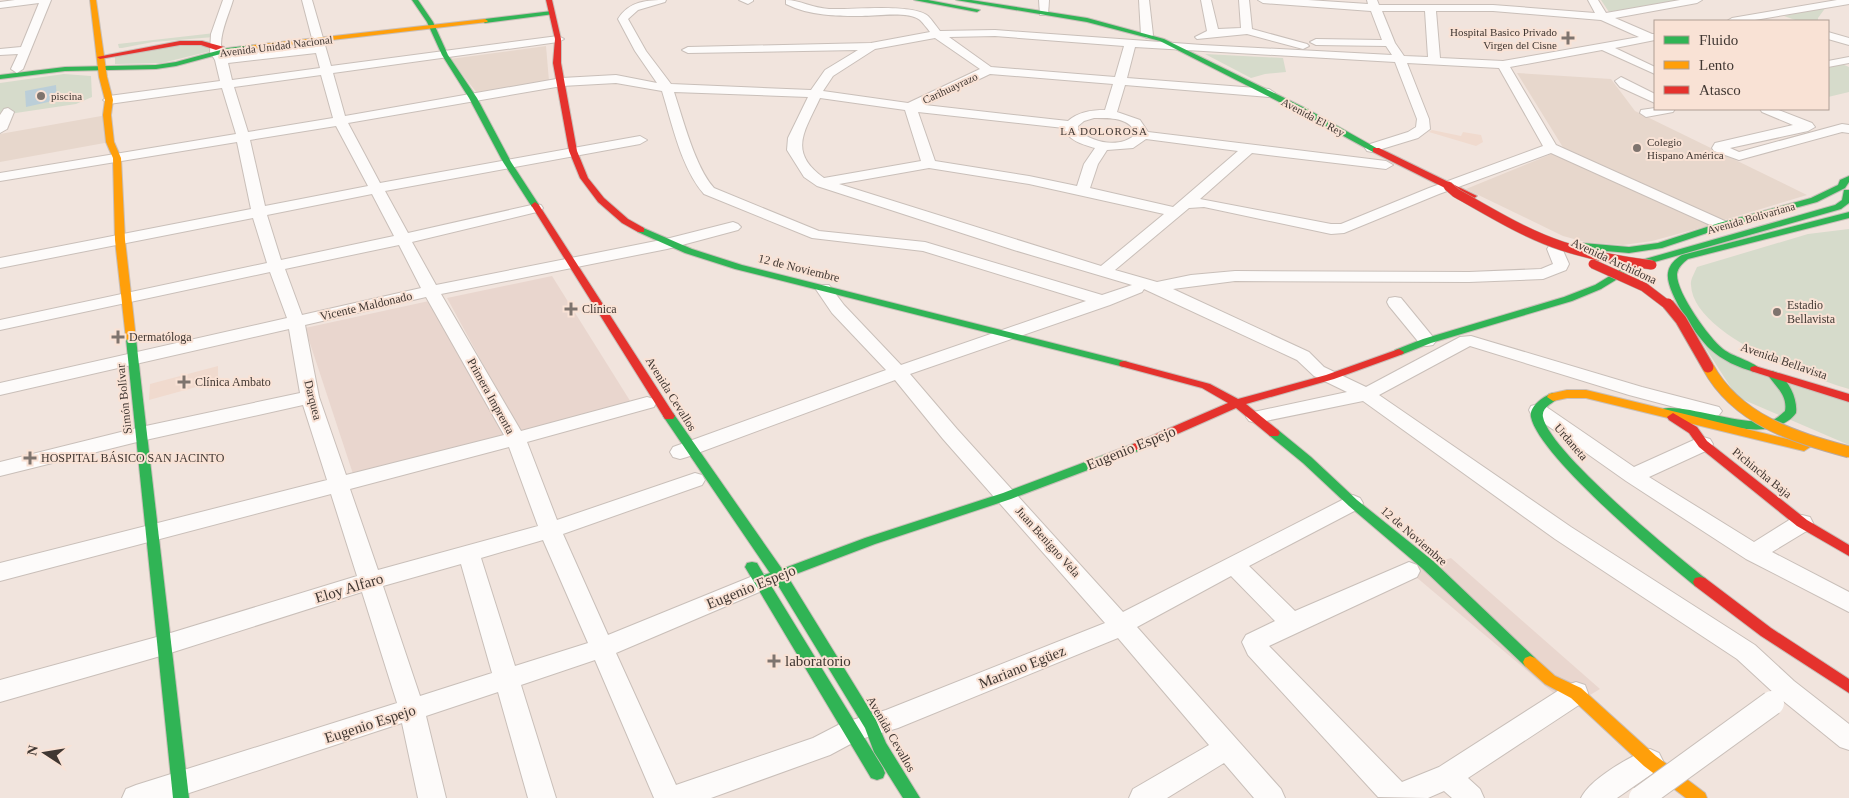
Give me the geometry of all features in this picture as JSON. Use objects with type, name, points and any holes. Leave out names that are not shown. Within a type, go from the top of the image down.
[{"type":"street","points":[[0,5],[40,0]]},
{"type":"street","points":[[17,69],[46,0]]},
{"type":"street","name":"Simón Bolívar","points":[[94,0],[103,77],[109,100],[107,115],[110,142],[117,158],[120,240],[180,791]]},
{"type":"street","name":"Darquea","points":[[228,0],[217,34],[218,53],[243,137],[259,212],[296,321],[310,397],[412,710],[432,798]]},
{"type":"street","points":[[308,1],[322,0]]},
{"type":"street","name":"Avenida Cevallos","points":[[404,0],[426,25]]},
{"type":"street","name":"Avenida Cevallos","points":[[415,0],[440,55],[503,163],[569,263],[691,468]]},
{"type":"street","points":[[661,0],[633,8],[623,18],[641,51],[667,88],[680,133],[701,182],[714,193],[800,230],[817,234],[925,247],[1104,301]]},
{"type":"street","points":[[791,0],[790,2],[794,5],[819,12],[897,12],[918,14],[923,17],[937,34],[988,70]]},
{"type":"street","points":[[917,0],[1108,29],[1172,48],[1503,65],[1653,37]]},
{"type":"street","name":"Avenida El Rey","points":[[959,0],[1114,25],[1147,35],[1386,165],[1441,189],[1460,190],[1559,239],[1584,247],[1629,250],[1659,246]]},
{"type":"street","points":[[1044,0],[1044,13]]},
{"type":"street","points":[[1144,0],[1147,35]]},
{"type":"street","points":[[1206,0],[1213,33]]},
{"type":"street","points":[[1244,0],[1247,31]]},
{"type":"street","points":[[1263,0],[1430,8],[1491,4],[1603,17],[1653,37]]},
{"type":"street","points":[[1593,0],[1603,17]]},
{"type":"street","points":[[1603,17],[1697,0]]},
{"type":"street","name":"Primera Imprenta","points":[[308,1],[340,121],[431,291],[516,440],[550,530],[668,798]]},
{"type":"street","points":[[1738,20],[1846,1]]},
{"type":"street","points":[[1826,17],[1831,9],[1846,1]]},
{"type":"street","points":[[1372,148],[1413,135],[1423,129],[1423,119],[1400,59],[1389,43],[1374,4]]},
{"type":"street","name":"Avenida Unidad Nacional","points":[[320,42],[550,7]]},
{"type":"street","name":"12 de Noviembre","points":[[550,7],[558,39],[557,63],[574,151],[584,178],[601,200],[625,221],[667,244],[731,265],[1007,333],[1206,386],[1256,417],[1428,565],[1641,773],[1667,792]]},
{"type":"street","points":[[1430,8],[1434,61]]},
{"type":"street","points":[[1772,14],[1789,20]]},
{"type":"street","points":[[1172,48],[1213,33],[1247,31],[1333,55]]},
{"type":"street","points":[[688,50],[872,46],[937,34],[995,33],[1155,44]]},
{"type":"street","points":[[1830,36],[1849,42]]},
{"type":"street","points":[[109,100],[558,39]]},
{"type":"street","points":[[1288,41],[1389,43]]},
{"type":"street","points":[[218,53],[320,42]]},
{"type":"street","points":[[1110,114],[1131,42]]},
{"type":"street","name":"Avenida Unidad Nacional","points":[[0,71],[64,64],[180,43],[202,43],[218,53]]},
{"type":"street","points":[[872,46],[828,73],[814,94],[795,138],[794,150],[809,174],[822,183],[992,238],[1156,287],[1303,356],[1323,374]]},
{"type":"street","points":[[1604,47],[1654,72]]},
{"type":"street","name":"Avenida El Rey","points":[[1172,48],[1269,93],[1372,148],[1441,189]]},
{"type":"street","points":[[0,52],[24,50]]},
{"type":"street","name":"Avenida Unidad Nacional","points":[[0,76],[65,69],[103,69],[176,64],[218,53]]},
{"type":"street","points":[[1829,64],[1849,60]]},
{"type":"street","points":[[1503,65],[1551,148],[1722,225]]},
{"type":"street","name":"Carihuayrazo","points":[[929,164],[910,107],[988,70],[1269,93]]},
{"type":"street","points":[[1621,81],[1654,72]]},
{"type":"street","points":[[0,177],[562,82],[620,79],[667,88],[814,94],[1071,125],[1079,118],[1093,114],[1110,114],[1135,122],[1142,128],[1142,135],[1137,141],[1126,145],[1103,146],[1088,143],[1077,138],[1071,131],[1071,125]]},
{"type":"street","points":[[1621,81],[1654,99]]},
{"type":"street","points":[[814,94],[804,103],[785,137],[786,162],[797,177],[831,195],[1005,252],[1104,278],[1136,289],[1202,317],[1296,365],[1374,390],[1563,533],[1746,652],[1779,695],[1849,739]]},
{"type":"street","points":[[1646,114],[1664,110]]},
{"type":"street","points":[[1768,110],[1823,134]]},
{"type":"street","points":[[0,128],[8,112]]},
{"type":"street","points":[[1807,126],[1720,146],[1719,148],[1739,156],[1847,128]]},
{"type":"street","points":[[1142,135],[1386,165]]},
{"type":"street","points":[[0,263],[503,163],[640,140]]},
{"type":"street","points":[[1082,191],[1091,164],[1103,146]]},
{"type":"street","points":[[822,183],[929,164],[1082,191],[1163,208],[1180,209],[1204,203],[1331,229],[1344,228],[1551,148]]},
{"type":"street","points":[[1103,272],[1180,209],[1248,149]]},
{"type":"street","name":"Avenida Bolivariana","points":[[1659,246],[1722,225],[1814,200],[1847,188]]},
{"type":"street","name":"Eugenio Espejo","points":[[136,798],[180,791],[412,710],[602,648],[770,579],[870,541],[1007,496],[1130,450],[1236,403],[1323,374],[1362,366],[1427,341],[1568,299],[1598,288],[1634,265],[1652,259],[1838,206],[1846,201],[1847,188]]},
{"type":"street","points":[[1441,189],[1456,193],[1547,240],[1596,256],[1632,264],[1672,267]]},
{"type":"street","name":"Avenida Archidona","points":[[1441,189],[1513,231],[1593,264],[1640,286],[1664,300],[1673,309],[1724,393],[1743,409],[1783,430],[1818,444],[1849,452]]},
{"type":"street","points":[[0,325],[127,296],[404,239],[533,209]]},
{"type":"street","name":"Avenida Bolivariana","points":[[1672,267],[1676,262],[1685,257],[1849,215]]},
{"type":"street","name":"Vicente Maldonado","points":[[0,388],[431,291],[667,244],[733,227]]},
{"type":"street","points":[[1156,287],[1191,280],[1235,276],[1469,277],[1543,274],[1560,267],[1561,264],[1555,249]]},
{"type":"street","name":"Avenida Cevallos","points":[[569,263],[648,403],[691,468],[770,579],[861,728],[882,783]]},
{"type":"street","name":"Avenida Bellavista","points":[[1672,267],[1672,277],[1704,338],[1720,352],[1772,374],[1849,398]]},
{"type":"street","name":"Juan Benigno Vela","points":[[823,288],[838,309],[898,372],[950,434],[1122,626],[1271,798]]},
{"type":"street","points":[[691,468],[898,372],[1136,289]]},
{"type":"street","points":[[1395,302],[1427,341]]},
{"type":"street","points":[[1256,417],[1374,390],[1466,341],[1479,342],[1636,391],[1849,444]]},
{"type":"street","points":[[1362,366],[1374,390]]},
{"type":"street","points":[[1663,412],[1678,411],[1733,423],[1767,425],[1788,417],[1791,410],[1789,395],[1772,374]]},
{"type":"street","points":[[1849,458],[1625,402],[1578,393],[1553,397],[1543,403],[1538,410],[1633,476],[1754,553],[1849,603]]},
{"type":"street","points":[[0,469],[141,434],[310,397]]},
{"type":"street","points":[[0,572],[152,530],[516,440],[648,403]]},
{"type":"street","name":"Urdaneta","points":[[1538,410],[1538,422],[1543,434],[1622,515],[1691,575],[1766,632],[1849,686]]},
{"type":"street","name":"Pichincha Baja","points":[[1663,412],[1693,430],[1703,444],[1802,523],[1849,552]]},
{"type":"street","points":[[1633,476],[1703,444]]},
{"type":"street","name":"Eloy Alfaro","points":[[0,691],[164,645],[370,581],[550,530],[691,468]]},
{"type":"street","name":"Mariano Egüez","points":[[676,798],[821,747],[861,728],[889,720],[1122,626],[1134,616],[1353,502]]},
{"type":"street","points":[[1754,553],[1802,523]]},
{"type":"street","points":[[469,553],[505,680],[542,798]]},
{"type":"street","name":"Avenida Cevallos","points":[[746,558],[770,579],[861,728],[880,747],[912,798]]},
{"type":"street","points":[[1234,565],[1292,623]]},
{"type":"street","points":[[1410,571],[1292,623],[1254,642],[1256,648],[1388,788],[1397,794],[1405,795],[1448,776],[1563,696]]},
{"type":"street","points":[[1595,798],[1779,695]]},
{"type":"street","points":[[1143,798],[1228,747]]},
{"type":"street","name":"12 de Noviembre","points":[[1641,773],[1699,798]]},
{"type":"street","points":[[1448,776],[1470,798]]},
{"type":"shaded area","points":[[546,46],[549,81],[477,93],[450,59]]},
{"type":"shaded area","name":"Colegio Hispano América","points":[[1517,73],[1611,79],[1635,111],[1807,195],[1721,221],[1564,149]]},
{"type":"shaded area","points":[[107,115],[110,142],[0,162],[0,134]]},
{"type":"shaded area","points":[[1432,130],[1461,136],[1463,132],[1481,135],[1483,142],[1476,146],[1429,132]]},
{"type":"shaded area","points":[[1554,153],[1711,225],[1652,241],[1623,245],[1585,242],[1563,236],[1466,189]]},
{"type":"shaded area","points":[[552,276],[632,404],[521,434],[447,298]]},
{"type":"shaded area","points":[[429,301],[506,436],[354,477],[305,328]]},
{"type":"shaded area","name":"Clínica Ambato","points":[[218,366],[218,381],[149,400],[150,384]]},
{"type":"shaded area","points":[[1451,558],[1600,689],[1570,707],[1409,571]]},
{"type":"green space","points":[[1601,0],[1678,0],[1609,12]]},
{"type":"green space","points":[[1826,7],[1818,20],[1795,20],[1784,16]]},
{"type":"green space","points":[[215,33],[214,37],[153,42],[122,48],[119,48],[118,44]]},
{"type":"green space","points":[[200,42],[211,51],[162,63],[115,64],[115,55]]},
{"type":"green space","points":[[1205,54],[1283,58],[1286,72],[1265,74],[1251,78]]},
{"type":"green space","points":[[1842,64],[1849,67],[1849,92],[1829,97],[1829,68]]},
{"type":"green space","points":[[64,74],[91,76],[92,97],[76,104],[9,114],[0,118],[0,83]]},
{"type":"green space","name":"Estadio Bellavista","points":[[1849,229],[1849,389],[1782,364],[1731,337],[1711,321],[1697,303],[1691,283],[1697,267],[1808,234]]},
{"type":"green space","points":[[1690,324],[1734,363],[1849,401],[1849,445],[1737,397]]},
{"type":"water","name":"piscina","points":[[56,85],[57,100],[26,107],[25,91]]},
{"type":"traffic: fast","points":[[415,0],[430,22],[445,55],[473,98],[507,162],[535,205]]},
{"type":"traffic: fast","points":[[917,0],[977,10]]},
{"type":"traffic: fast","points":[[959,0],[1087,20],[1162,40],[1306,112],[1376,150]]},
{"type":"traffic: fast","points":[[485,21],[552,13]]},
{"type":"traffic: fast","points":[[0,77],[65,69],[156,67],[176,64],[228,50],[253,47]]},
{"type":"traffic: fast","points":[[1583,246],[1629,250],[1659,246],[1722,225],[1814,200],[1842,186],[1843,182],[1849,179]]},
{"type":"traffic: fast","points":[[1399,352],[1427,341],[1568,299],[1598,287],[1634,265],[1838,207],[1846,201],[1847,192]]},
{"type":"traffic: fast","points":[[1755,369],[1723,354],[1702,334],[1688,313],[1673,282],[1672,275],[1675,266],[1685,257],[1849,215]]},
{"type":"traffic: fast","points":[[641,230],[713,260],[1124,364]]},
{"type":"traffic: fast","points":[[131,339],[181,798]]},
{"type":"traffic: fast","points":[[1663,412],[1693,414],[1748,425],[1765,425],[1779,421],[1790,413],[1791,402],[1787,392],[1772,374]]},
{"type":"traffic: fast","points":[[1553,397],[1538,410],[1537,417],[1544,432],[1560,453],[1609,503],[1700,582]]},
{"type":"traffic: fast","points":[[669,416],[779,575],[871,725],[880,747],[912,798]]},
{"type":"traffic: fast","points":[[1274,433],[1307,460],[1353,503],[1428,565],[1530,662]]},
{"type":"traffic: fast","points":[[761,582],[870,541],[1007,496],[1137,447]]},
{"type":"traffic: fast","points":[[752,567],[877,773]]},
{"type":"traffic: slow","points":[[93,0],[103,77],[109,100],[107,115],[110,142],[117,158],[120,240],[131,339]]},
{"type":"traffic: slow","points":[[253,47],[485,21]]},
{"type":"traffic: slow","points":[[1708,367],[1722,390],[1750,413],[1800,437],[1849,452]]},
{"type":"traffic: slow","points":[[1553,397],[1567,394],[1586,394],[1804,447]]},
{"type":"traffic: slow","points":[[1530,662],[1550,680],[1576,693],[1650,761],[1699,798]]},
{"type":"traffic: jam","points":[[549,0],[558,39],[557,63],[573,151],[584,178],[601,200],[625,221],[641,230]]},
{"type":"traffic: jam","points":[[100,57],[180,43],[202,43],[216,48],[221,47]]},
{"type":"traffic: jam","points":[[1376,150],[1448,186],[1473,196]]},
{"type":"traffic: jam","points":[[1448,186],[1456,193],[1524,230],[1561,246],[1612,260],[1652,265]]},
{"type":"traffic: jam","points":[[535,205],[669,416]]},
{"type":"traffic: jam","points":[[1593,264],[1614,272],[1654,293],[1671,307],[1691,336],[1708,367]]},
{"type":"traffic: jam","points":[[1137,447],[1237,403],[1330,377],[1399,352]]},
{"type":"traffic: jam","points":[[1124,364],[1206,386],[1237,403],[1274,433]]},
{"type":"traffic: jam","points":[[1755,369],[1849,398]]},
{"type":"traffic: jam","points":[[1673,417],[1693,430],[1703,444],[1802,523],[1849,551]]},
{"type":"traffic: jam","points":[[1700,582],[1766,632],[1849,687]]},
{"type":"place","name":"Hospital Basico Privado Virgen del Cisne","points":[[1568,38]]},
{"type":"place","name":"piscina","points":[[41,96]]},
{"type":"place","name":"Colegio Hispano América","points":[[1637,148]]},
{"type":"place","name":"Clínica","points":[[571,309]]},
{"type":"place","name":"Estadio Bellavista","points":[[1777,312]]},
{"type":"place","name":"Dermatóloga","points":[[118,337]]},
{"type":"place","name":"Clínica Ambato","points":[[184,382]]},
{"type":"place","name":"HOSPITAL BÁSICO SAN JACINTO","points":[[30,458]]},
{"type":"place","name":"laboratorio","points":[[774,661]]},
{"type":"district","name":"LA DOLOROSA","points":[[1104,131]]}]
